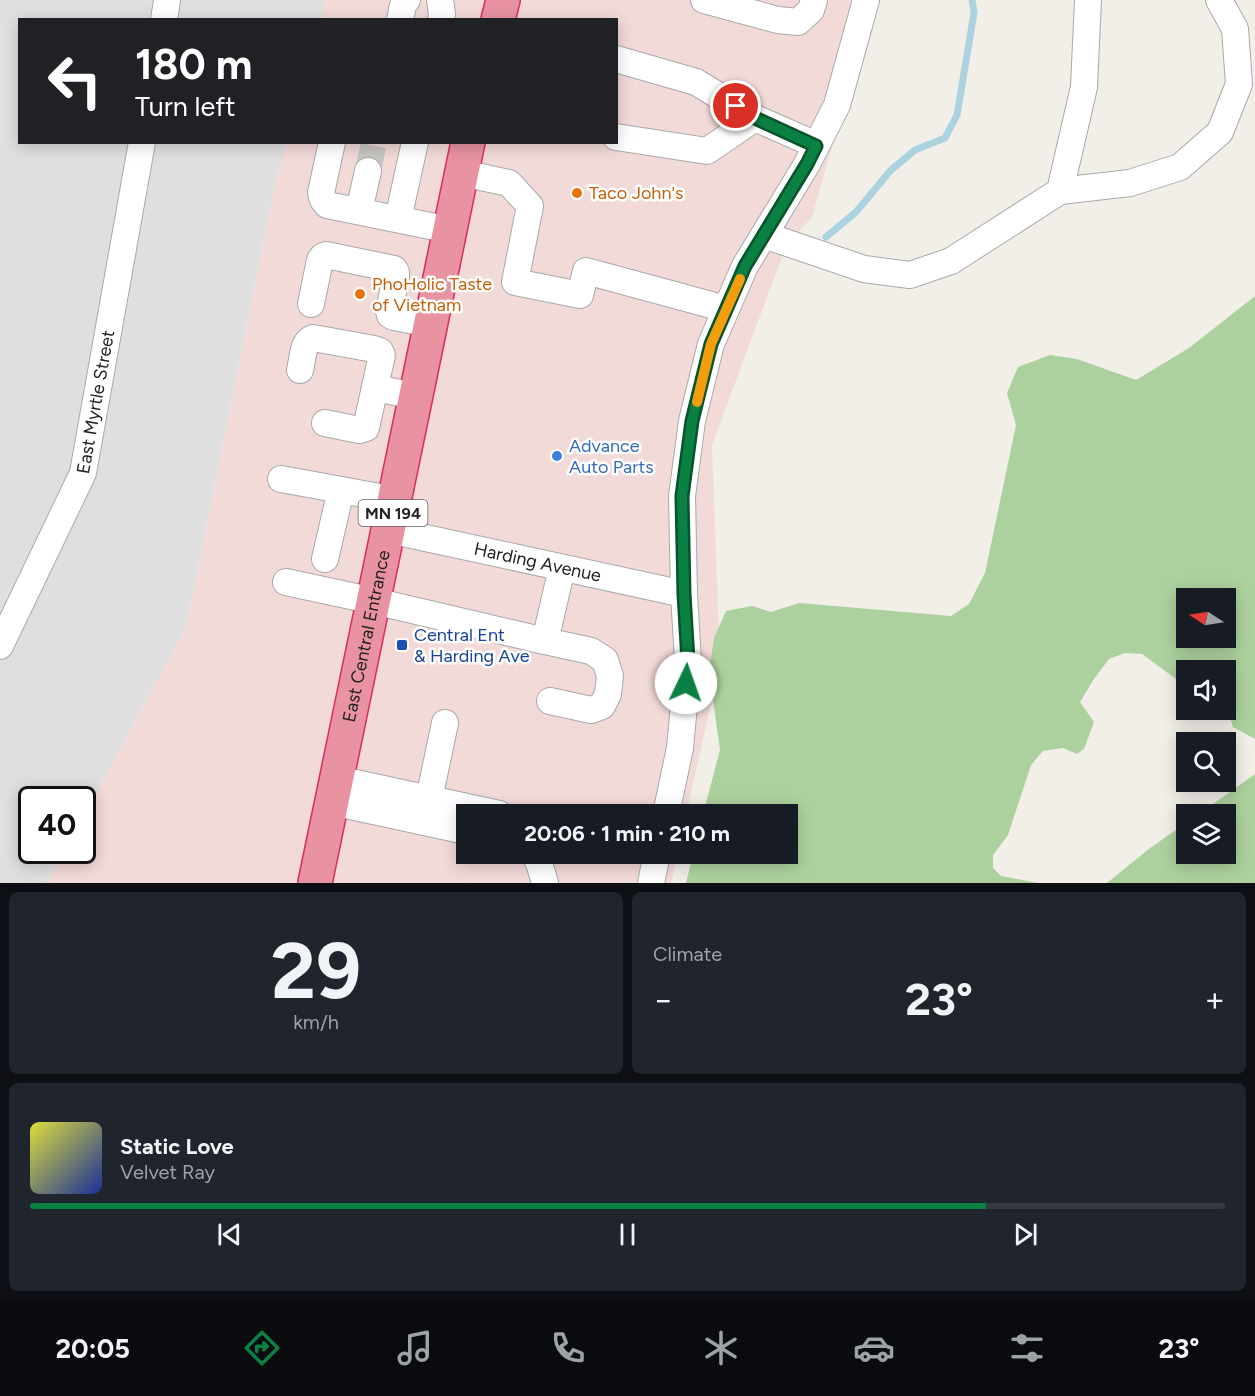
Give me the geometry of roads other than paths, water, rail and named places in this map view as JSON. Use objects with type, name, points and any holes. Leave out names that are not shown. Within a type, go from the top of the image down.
[{"type":"highway","points":[[498,18],[503,0]]},
{"type":"highway","name":"East Central Entrance","points":[[315,883],[393,515],[415,396],[465,158]]},
{"type":"street","points":[[164,18],[167,0]]},
{"type":"street","points":[[400,18],[403,5],[407,0]]},
{"type":"street","points":[[440,0],[441,18]]},
{"type":"street","points":[[704,0],[778,20],[798,22],[811,10],[814,0]]},
{"type":"street","points":[[668,804],[680,748],[688,661],[682,496],[692,421],[711,344],[745,266],[807,164],[837,105],[866,0]]},
{"type":"street","points":[[1060,190],[1084,87],[1088,0]]},
{"type":"street","points":[[764,235],[864,269],[910,275],[951,261],[1060,190],[1130,183],[1180,167],[1220,132],[1239,84],[1235,29],[1220,0]]},
{"type":"street","points":[[618,60],[696,82],[755,118],[816,146]]},
{"type":"street","points":[[618,137],[706,151],[755,118]]},
{"type":"street","name":"East Myrtle Street","points":[[0,646],[83,473],[142,144]]},
{"type":"street","points":[[332,144],[321,193],[327,205],[450,230]]},
{"type":"street","points":[[398,219],[415,144]]},
{"type":"street","points":[[465,158],[508,183],[530,206],[515,282],[580,295],[586,271],[726,309]]},
{"type":"street","points":[[359,211],[368,171]]},
{"type":"street","points":[[310,304],[320,260],[326,255],[394,269],[396,277],[390,315],[430,324]]},
{"type":"street","points":[[300,370],[306,343],[313,338],[374,349],[380,351],[382,355],[366,428],[359,430],[325,423]]},
{"type":"street","points":[[375,388],[415,396]]},
{"type":"street","name":"Harding Avenue","points":[[281,479],[340,490],[393,515],[562,568],[684,594]]},
{"type":"street","points":[[325,559],[340,490]]},
{"type":"street","points":[[545,641],[562,568]]},
{"type":"street","points":[[286,582],[591,651],[605,660],[610,676],[608,694],[602,706],[591,710],[550,701]]},
{"type":"street","points":[[429,799],[445,723]]},
{"type":"street","points":[[334,791],[429,799],[456,805]]},
{"type":"street","points":[[334,791],[456,828]]},
{"type":"street","points":[[539,864],[544,883]]},
{"type":"street","points":[[651,883],[655,864]]},
{"type":"waterway","points":[[826,237],[856,212],[891,170],[915,150],[945,138],[957,115],[974,13],[972,0]]},
{"type":"tunnel","points":[[368,171],[374,144]]},
{"type":"place","name":"Taco John's","points":[[577,193]]},
{"type":"place","name":"PhoHolic Taste of Vietnam","points":[[360,294]]},
{"type":"place","name":"Advance Auto Parts","points":[[557,456]]},
{"type":"place","name":"Central Ent & Harding Ave","points":[[402,645]]}]
